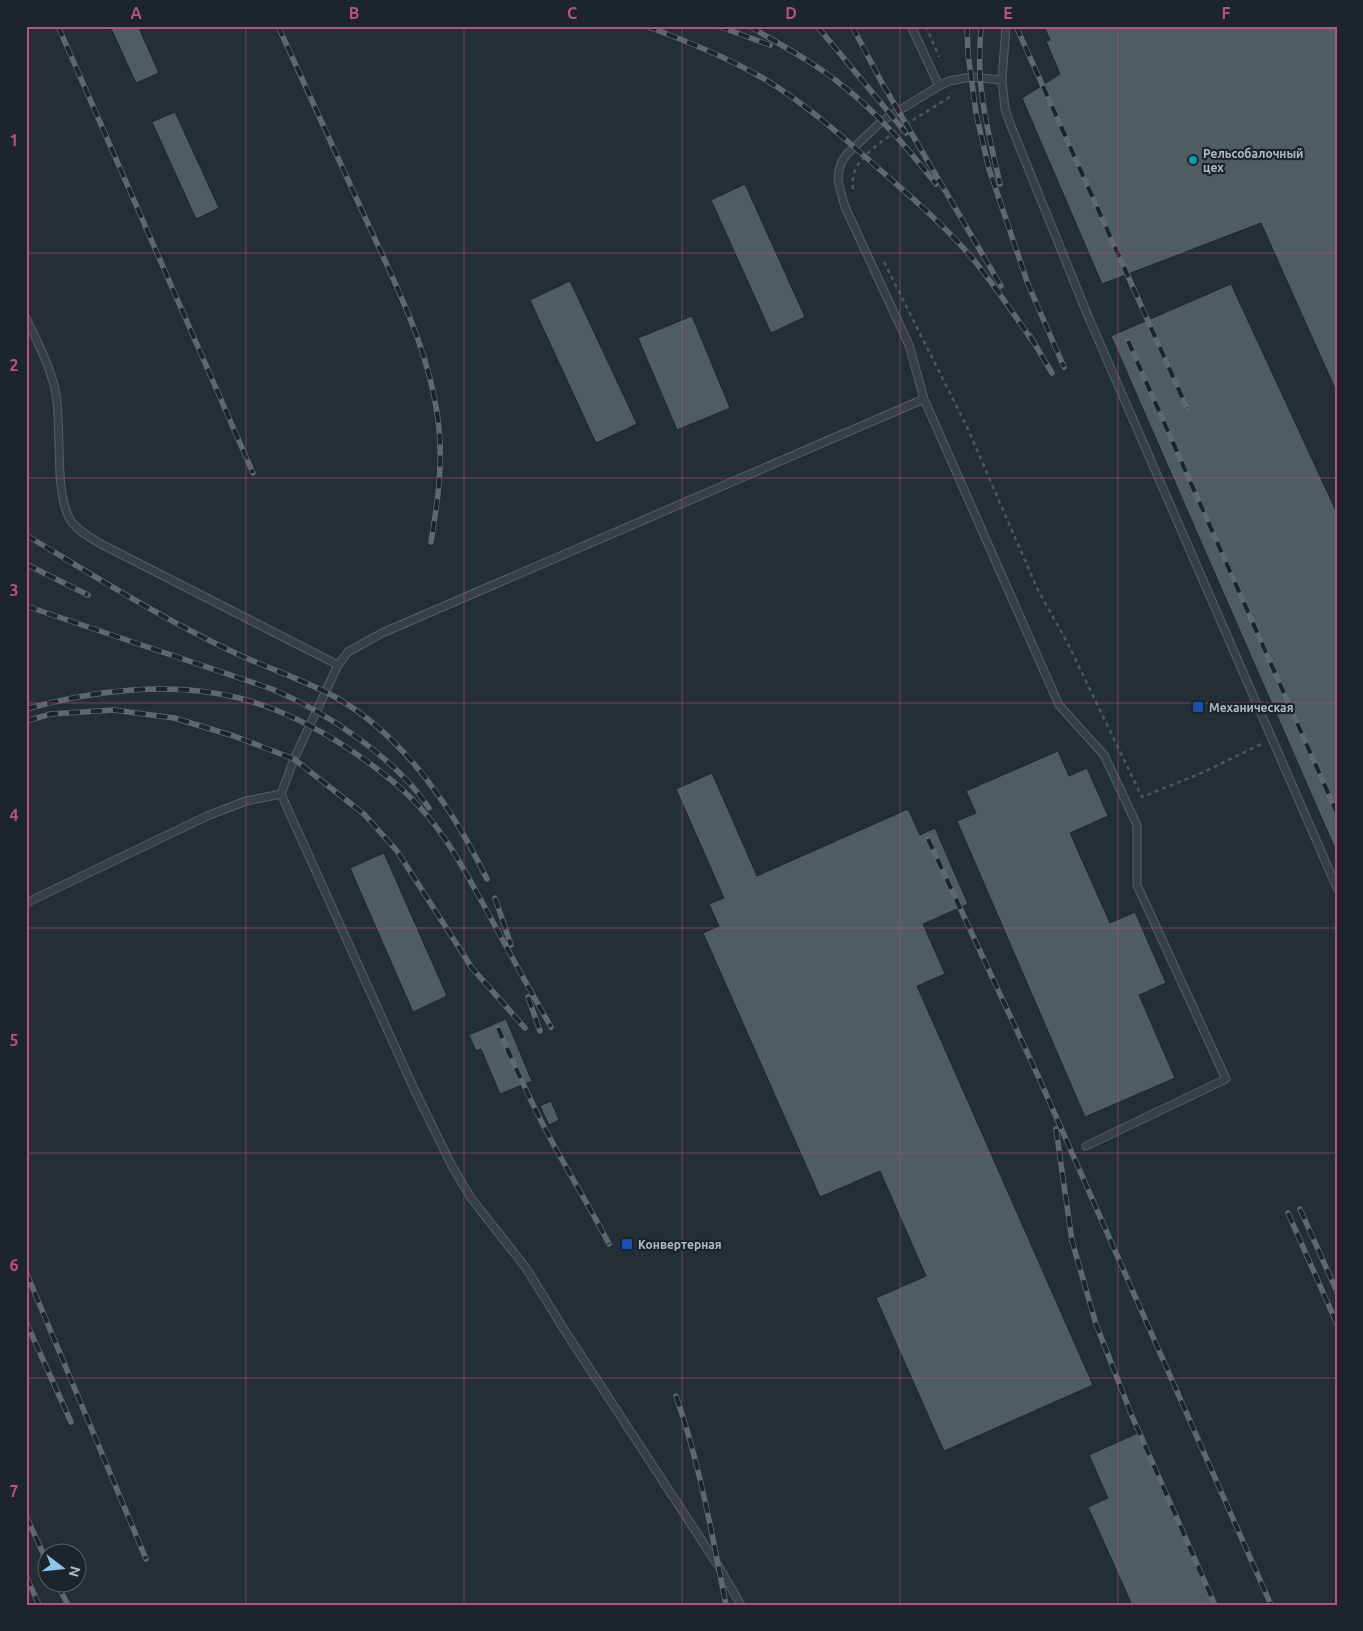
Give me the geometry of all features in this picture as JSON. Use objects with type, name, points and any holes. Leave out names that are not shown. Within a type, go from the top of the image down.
[{"type":"lane","points":[[911,26],[939,86]]},
{"type":"lane","points":[[1006,26],[1002,80],[1005,109],[1010,126],[1088,316],[1337,888]]},
{"type":"lane","points":[[1002,80],[971,77],[949,81],[900,112],[887,118],[854,146],[842,162],[838,181],[845,207],[909,345],[924,399],[1059,705],[1104,755],[1137,825],[1137,885],[1226,1079],[1086,1146]]},
{"type":"lane","points":[[26,318],[49,368],[55,391],[64,504],[71,521],[82,532],[102,544],[338,665]]},
{"type":"lane","points":[[741,1605],[719,1567],[526,1268],[471,1198],[452,1166],[415,1091],[281,794],[294,759],[338,665],[348,652],[382,633],[924,399]]},
{"type":"lane","points":[[26,902],[207,816],[246,800],[281,794]]},
{"type":"path","points":[[853,190],[853,175],[858,165],[883,141],[951,96],[949,81],[926,26]]},
{"type":"path","points":[[884,261],[967,427],[1037,588],[1071,651],[1142,797],[1204,772],[1253,747],[1272,740]]},
{"type":"building","points":[[110,26],[138,26],[159,73],[136,83]]},
{"type":"building","name":"Рельсобалочный цех","points":[[1044,26],[1337,26],[1337,393],[1261,223],[1102,284],[1022,98],[1060,74],[1046,41],[1050,40]]},
{"type":"building","points":[[175,112],[219,208],[196,219],[152,122]]},
{"type":"building","points":[[745,184],[805,317],[771,333],[711,200]]},
{"type":"building","points":[[570,281],[637,424],[596,443],[530,300]]},
{"type":"building","points":[[1231,284],[1337,513],[1337,853],[1111,336]]},
{"type":"building","points":[[692,316],[730,408],[677,430],[638,338]]},
{"type":"building","points":[[1058,751],[1069,776],[1087,768],[1108,816],[1070,833],[1110,923],[1135,912],[1166,983],[1139,995],[1175,1078],[1085,1117],[957,821],[976,813],[966,791]]},
{"type":"building","points":[[712,773],[757,876],[908,809],[920,835],[935,828],[968,904],[923,924],[945,974],[917,986],[1093,1385],[944,1451],[876,1298],[926,1276],[880,1171],[820,1197],[703,933],[719,926],[709,904],[724,898],[676,789]]},
{"type":"building","points":[[384,853],[447,996],[413,1012],[350,868]]},
{"type":"building","points":[[506,1019],[532,1081],[500,1094],[481,1049],[476,1051],[469,1035]]},
{"type":"building","points":[[551,1101],[559,1120],[549,1125],[540,1106]]},
{"type":"building","points":[[1140,1432],[1217,1605],[1132,1605],[1088,1507],[1108,1498],[1089,1455]]},
{"type":"railway","points":[[58,26],[253,473]]},
{"type":"railway","points":[[278,26],[392,275],[422,350],[435,402],[440,444],[439,486],[431,542]]},
{"type":"railway","points":[[646,26],[705,49],[761,77],[790,95],[830,127],[949,233],[989,279],[1033,342]]},
{"type":"railway","points":[[718,26],[770,45]]},
{"type":"railway","points":[[749,26],[809,62],[856,97],[893,132],[936,184]]},
{"type":"railway","points":[[817,26],[906,133]]},
{"type":"railway","points":[[852,26],[882,83],[1001,286]]},
{"type":"railway","points":[[967,26],[968,54],[976,113],[989,169],[1028,284],[1064,367]]},
{"type":"railway","points":[[981,26],[981,90],[1000,184]]},
{"type":"railway","points":[[1016,26],[1187,408]]},
{"type":"railway","points":[[1030,336],[1052,373]]},
{"type":"railway","points":[[1128,341],[1337,813]]},
{"type":"railway","points":[[26,535],[172,621],[250,660],[327,693],[362,714],[385,733],[425,777],[459,827],[487,879]]},
{"type":"railway","points":[[26,564],[88,595]]},
{"type":"railway","points":[[26,606],[272,689],[315,710],[379,754],[415,789],[429,808]]},
{"type":"railway","points":[[26,709],[52,702],[105,693],[132,690],[187,690],[213,693],[254,702],[296,719],[336,741],[389,778],[416,803],[433,823],[466,872],[551,1027]]},
{"type":"railway","points":[[26,721],[51,714],[114,710],[174,718],[234,736],[294,759],[364,814],[397,851],[472,968],[525,1028]]},
{"type":"railway","points":[[928,839],[1039,1078],[1271,1605]]},
{"type":"railway","points":[[495,898],[511,945]]},
{"type":"railway","points":[[528,997],[540,1031]]},
{"type":"railway","points":[[498,1028],[542,1123],[609,1244]]},
{"type":"railway","points":[[1056,1129],[1072,1241],[1096,1324],[1132,1416],[1215,1605]]},
{"type":"railway","points":[[1300,1209],[1337,1292]]},
{"type":"railway","points":[[1288,1213],[1337,1324]]},
{"type":"railway","points":[[26,1272],[146,1559]]},
{"type":"railway","points":[[26,1322],[71,1422]]},
{"type":"railway","points":[[676,1396],[699,1474],[726,1605]]},
{"type":"railway","points":[[26,1516],[39,1544]]},
{"type":"railway","points":[[26,1576],[39,1605]]},
{"type":"railway","points":[[62,1594],[68,1605]]},
{"type":"place","name":"Рельсобалочный цех","points":[[1193,160]]},
{"type":"place","name":"Механическая","points":[[1198,707]]},
{"type":"place","name":"Конвертерная","points":[[627,1244]]}]
